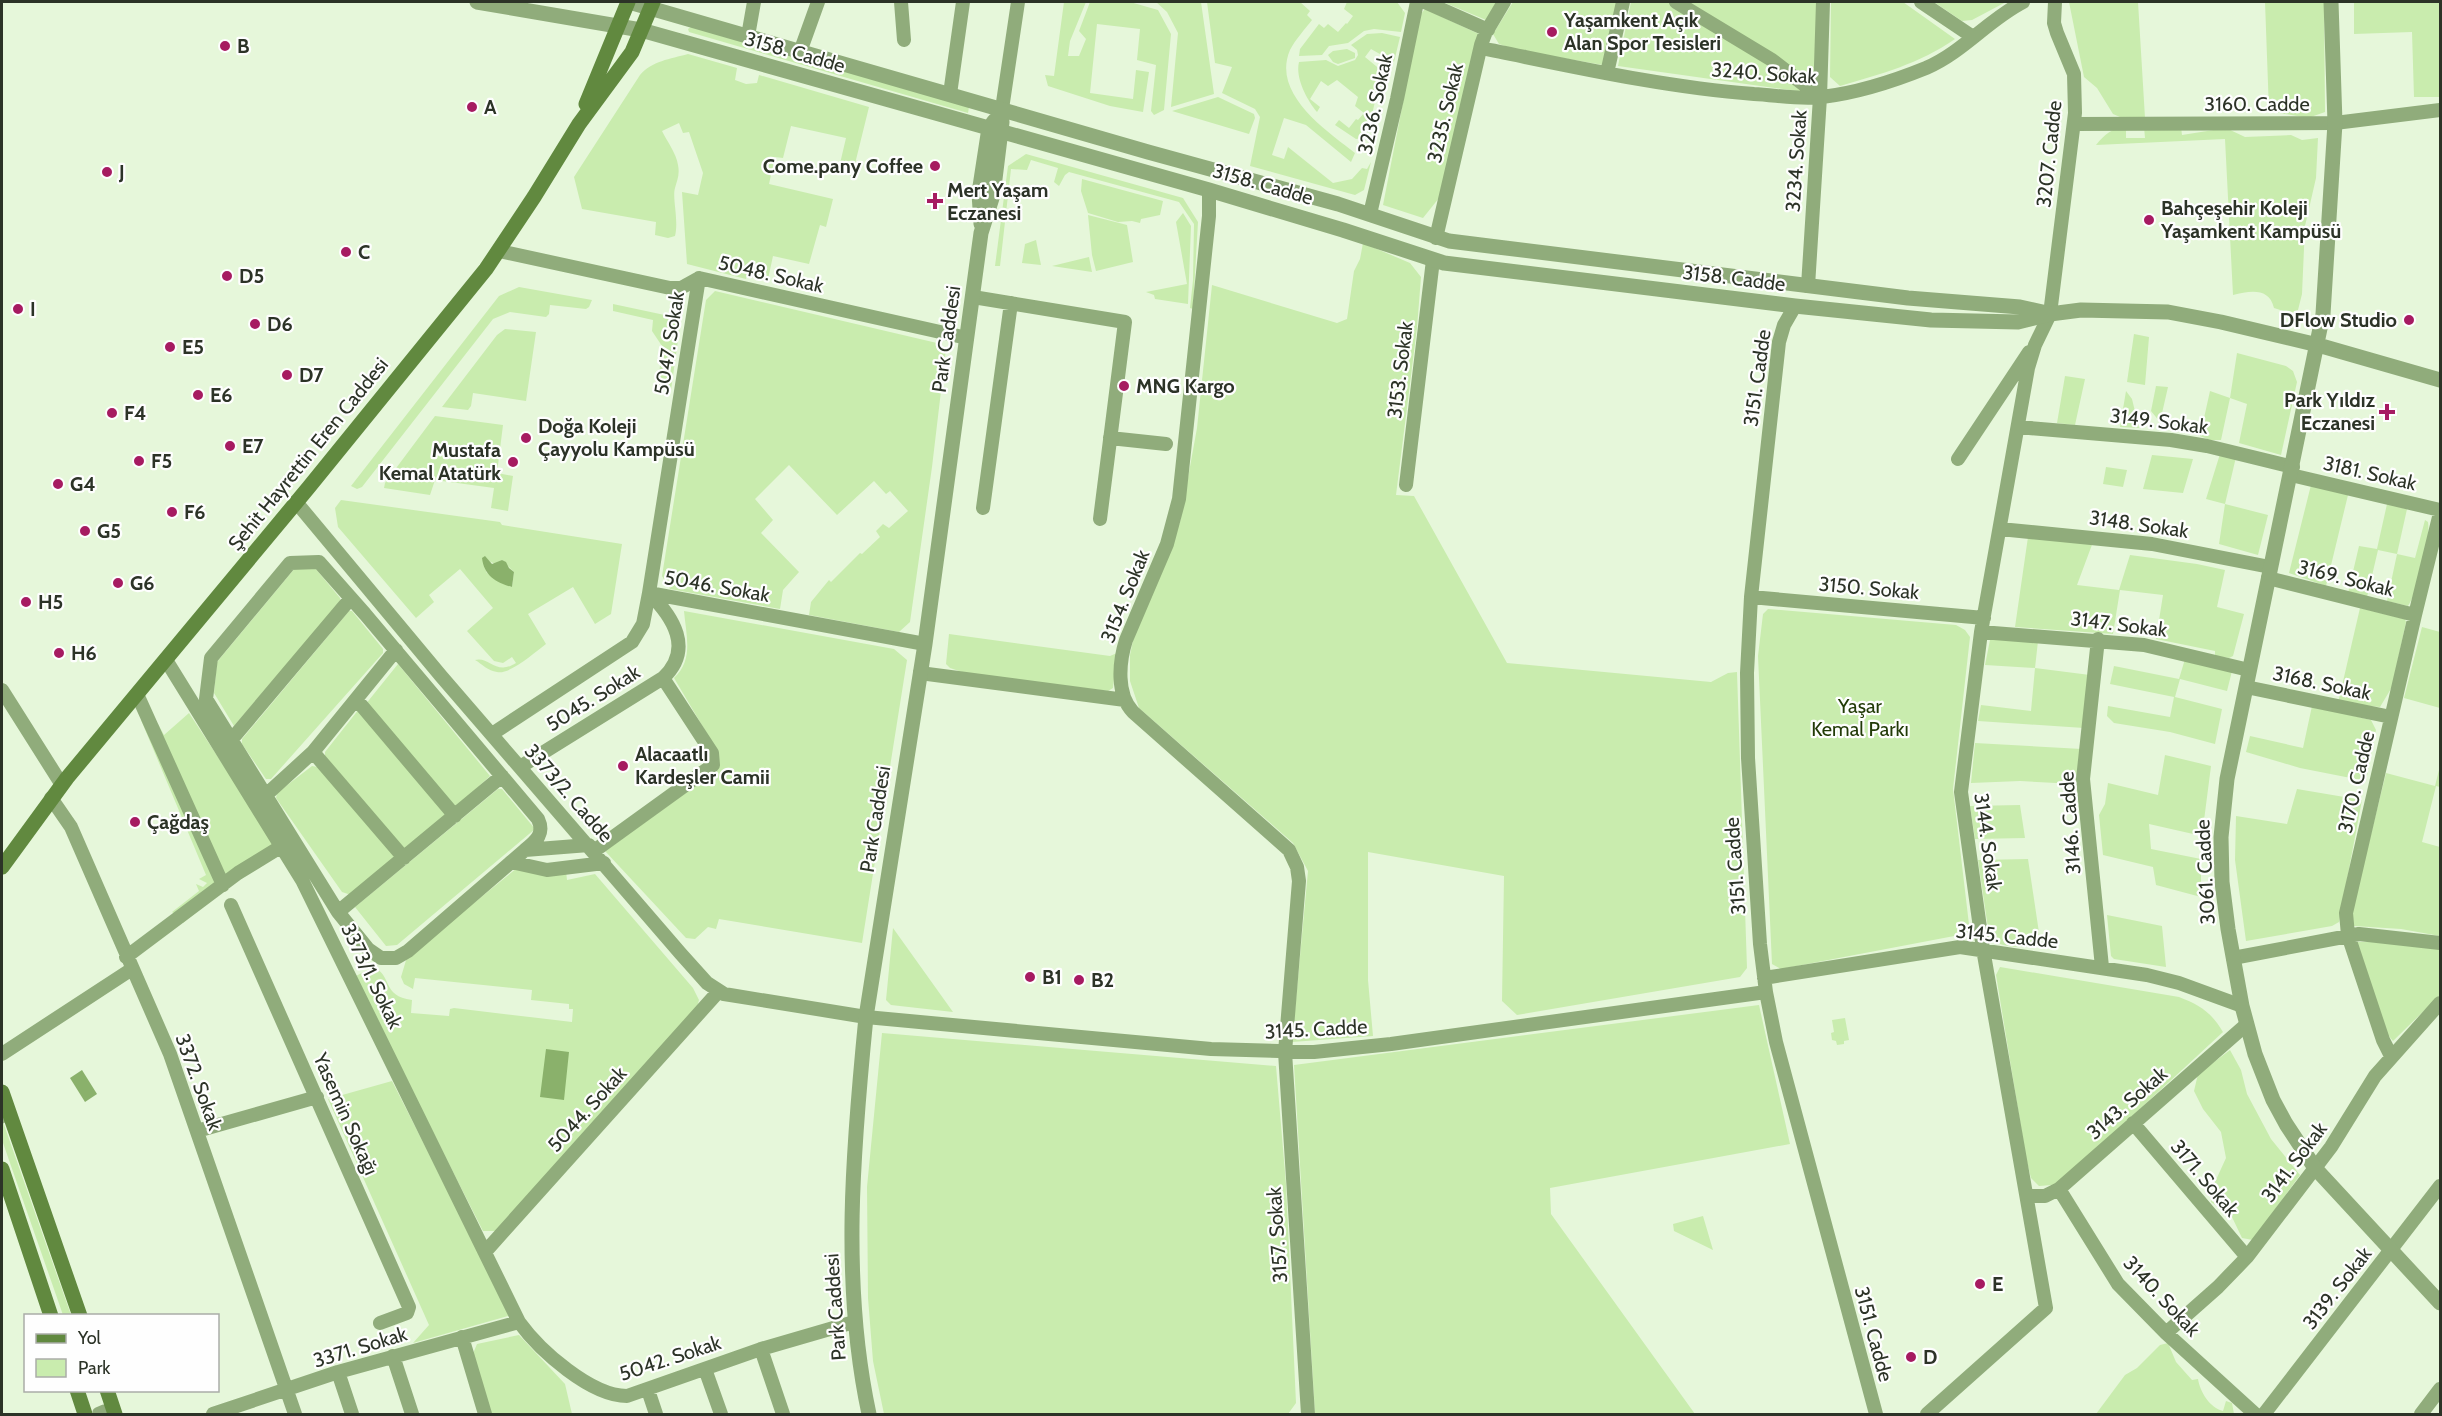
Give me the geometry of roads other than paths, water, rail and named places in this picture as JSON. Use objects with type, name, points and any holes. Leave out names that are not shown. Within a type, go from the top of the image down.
[{"type":"main road","name":"Şehit Hayrettin Eren Caddesi","points":[[579,124],[629,2]]},
{"type":"main road","name":"Şehit Hayrettin Eren Caddesi","points":[[2,867],[62,784],[296,502],[499,251],[579,124],[632,52],[651,4]]},
{"type":"main road","name":"Şehit Hayrettin Eren Caddesi","points":[[2,849],[51,798]]},
{"type":"main road","points":[[2,1092],[79,1314]]},
{"type":"main road","points":[[2,1169],[50,1314]]},
{"type":"main road","points":[[78,1392],[85,1414]]},
{"type":"main road","points":[[108,1392],[115,1414]]},
{"type":"street","name":"3158. Cadde","points":[[477,2],[641,30],[1209,190],[1433,260],[1460,266],[1915,319],[2018,322],[2050,314],[2115,310],[2168,312],[2232,324],[2318,345],[2440,380]]},
{"type":"street","name":"3158. Cadde","points":[[629,2],[651,4],[800,52],[1370,214],[1436,238],[1934,301],[2020,307],[2050,314]]},
{"type":"street","points":[[748,36],[754,2]]},
{"type":"street","points":[[800,52],[818,2]]},
{"type":"street","points":[[901,2],[904,40]]},
{"type":"street","points":[[950,94],[963,2]]},
{"type":"street","points":[[1002,109],[1018,2]]},
{"type":"street","name":"3236. Sokak","points":[[1370,214],[1417,2]]},
{"type":"street","points":[[1425,2],[1488,30]]},
{"type":"street","name":"3235. Sokak","points":[[1436,238],[1481,48],[1504,2]]},
{"type":"street","points":[[1607,74],[1623,2]]},
{"type":"street","points":[[1676,2],[1772,60],[1820,98]]},
{"type":"street","name":"3234. Sokak","points":[[1808,286],[1820,98],[1823,2]]},
{"type":"street","points":[[1921,2],[1973,37]]},
{"type":"street","name":"3240. Sokak","points":[[1481,48],[1607,74],[1714,91],[1820,98],[1870,86],[1923,69],[1944,59],[2005,12],[2024,2]]},
{"type":"street","name":"3207. Cadde","points":[[2050,314],[2074,124],[2076,85],[2071,64],[2054,23],[2055,2]]},
{"type":"street","name":"3061. Cadde","points":[[2331,2],[2336,123],[2326,288],[2318,345],[2227,779],[2221,837],[2222,882],[2242,1006],[2255,1054],[2272,1100],[2315,1168],[2440,1303]]},
{"type":"street","name":"Park Caddesi","points":[[869,1414],[854,1322],[852,1231],[854,1168],[866,1017],[925,644],[981,233],[993,195],[995,130],[1002,109]]},
{"type":"street","name":"3160. Cadde","points":[[2074,124],[2336,123],[2440,110]]},
{"type":"street","name":"3154. Sokak","points":[[1125,700],[1121,674],[1124,648],[1167,544],[1180,492],[1209,216],[1209,190]]},
{"type":"street","points":[[1433,260],[1436,238]]},
{"type":"street","name":"5048. Sokak","points":[[499,251],[676,289],[699,278],[968,338]]},
{"type":"street","name":"3153. Sokak","points":[[1406,484],[1433,260]]},
{"type":"street","name":"5047. Sokak","points":[[649,593],[699,278]]},
{"type":"street","points":[[1795,306],[1808,286]]},
{"type":"street","points":[[973,297],[1125,322],[1100,519]]},
{"type":"street","points":[[983,508],[1011,303]]},
{"type":"street","name":"3151. Cadde","points":[[1795,306],[1784,325],[1779,342],[1751,597],[1747,673],[1748,758],[1765,985],[1779,1051],[1876,1414]]},
{"type":"street","name":"3144. Sokak","points":[[1928,1414],[2046,1308],[1983,949],[1961,792],[1983,625],[2030,360],[2050,314]]},
{"type":"street","points":[[1958,459],[2038,338]]},
{"type":"street","name":"3149. Sokak","points":[[2018,426],[2171,440],[2208,446],[2292,471]]},
{"type":"street","points":[[1110,438],[1166,444]]},
{"type":"street","name":"3181. Sokak","points":[[2292,471],[2440,512]]},
{"type":"street","name":"3373/2. Cadde","points":[[296,502],[520,767],[707,983],[719,992]]},
{"type":"street","name":"3170. Cadde","points":[[2391,1056],[2383,1040],[2348,935],[2346,913],[2440,512]]},
{"type":"street","name":"3148. Sokak","points":[[2000,529],[2151,544],[2269,573]]},
{"type":"street","points":[[319,562],[351,598],[541,825],[538,838],[525,850],[408,951],[396,958],[381,958],[368,949],[339,912],[206,699],[211,658],[290,563],[319,562]]},
{"type":"street","name":"3169. Sokak","points":[[2269,573],[2415,615]]},
{"type":"street","name":"5046. Sokak","points":[[492,734],[632,642],[643,624],[649,593],[925,644]]},
{"type":"street","name":"5045. Sokak","points":[[520,767],[663,678],[674,664],[678,653],[677,631],[663,608],[649,593]]},
{"type":"street","name":"3150. Sokak","points":[[1751,597],[1983,625]]},
{"type":"street","points":[[232,738],[351,598]]},
{"type":"street","name":"3147. Sokak","points":[[1983,625],[2163,648],[2249,670]]},
{"type":"street","name":"3146. Cadde","points":[[2098,639],[2083,778],[2102,967]]},
{"type":"street","points":[[267,794],[313,752],[396,650]]},
{"type":"street","name":"3373/1. Sokak","points":[[166,660],[310,894],[519,1322]]},
{"type":"street","points":[[920,673],[1125,700],[1133,712],[1290,850],[1299,881],[1285,1052]]},
{"type":"street","points":[[525,850],[591,848],[712,765],[712,753],[663,678]]},
{"type":"street","name":"3168. Sokak","points":[[2246,687],[2391,717]]},
{"type":"street","points":[[2,690],[62,784]]},
{"type":"street","points":[[137,694],[223,885]]},
{"type":"street","points":[[356,699],[455,816]]},
{"type":"street","points":[[313,752],[404,858]]},
{"type":"street","points":[[339,912],[502,776]]},
{"type":"street","name":"3372. Sokak","points":[[51,798],[71,827],[170,1054],[295,1414]]},
{"type":"street","points":[[2,1054],[129,963],[238,873],[282,846]]},
{"type":"street","points":[[511,862],[547,870],[604,863]]},
{"type":"street","name":"Yasemin Sokağı","points":[[231,905],[409,1307],[407,1312],[381,1323]]},
{"type":"street","points":[[2233,958],[2348,935],[2379,935],[2440,943]]},
{"type":"street","name":"3145. Cadde","points":[[866,1017],[1162,1044],[1285,1052],[1341,1050],[1765,985],[1948,948],[1983,949],[2102,967],[2168,980],[2242,1006]]},
{"type":"street","points":[[719,992],[737,997],[866,1017]]},
{"type":"street","name":"5044. Sokak","points":[[485,1252],[719,992]]},
{"type":"street","name":"3141. Sokak","points":[[2166,1333],[2218,1287],[2247,1257],[2331,1147],[2375,1076],[2440,1003]]},
{"type":"street","name":"3143. Sokak","points":[[2026,1196],[2045,1196],[2059,1189],[2247,1024]]},
{"type":"street","name":"3157. Sokak","points":[[1285,1052],[1308,1414]]},
{"type":"street","points":[[197,1131],[317,1097]]},
{"type":"street","name":"3171. Sokak","points":[[2133,1123],[2247,1257]]},
{"type":"street","name":"3139. Sokak","points":[[2264,1414],[2440,1186]]},
{"type":"street","name":"3140. Sokak","points":[[2059,1189],[2118,1284],[2166,1333],[2255,1414]]},
{"type":"street","name":"5042. Sokak","points":[[519,1322],[542,1348],[580,1378],[605,1393],[627,1396],[761,1349],[854,1322]]},
{"type":"street","name":"3371. Sokak","points":[[213,1414],[230,1412],[338,1372],[519,1322]]},
{"type":"street","points":[[462,1337],[485,1414]]},
{"type":"street","points":[[761,1349],[783,1414]]},
{"type":"street","points":[[393,1356],[412,1414]]},
{"type":"street","points":[[705,1369],[721,1414]]},
{"type":"street","points":[[338,1372],[352,1414]]},
{"type":"street","points":[[2421,1414],[2440,1389]]},
{"type":"street","points":[[648,1390],[656,1414]]},
{"type":"street","points":[[98,1414],[97,1412],[104,1409],[106,1414]]},
{"type":"place","name":"Yaşamkent Açık Alan Spor Tesisleri","points":[[1552,32]]},
{"type":"place","name":"B","points":[[225,46]]},
{"type":"place","name":"A","points":[[472,107]]},
{"type":"place","name":"Come.pany Coffee","points":[[935,166]]},
{"type":"place","name":"J","points":[[107,172]]},
{"type":"place","name":"Mert Yaşam Eczanesi","points":[[935,201]]},
{"type":"place","name":"Bahçeşehir Koleji Yaşamkent Kampüsü","points":[[2149,220]]},
{"type":"place","name":"C","points":[[346,252]]},
{"type":"place","name":"D5","points":[[227,276]]},
{"type":"place","name":"I","points":[[18,309]]},
{"type":"place","name":"DFlow Studio","points":[[2409,320]]},
{"type":"place","name":"D6","points":[[255,324]]},
{"type":"place","name":"E5","points":[[170,347]]},
{"type":"place","name":"D7","points":[[287,375]]},
{"type":"place","name":"MNG Kargo","points":[[1124,386]]},
{"type":"place","name":"E6","points":[[198,395]]},
{"type":"place","name":"Park Yıldız Eczanesi","points":[[2387,412]]},
{"type":"place","name":"F4","points":[[112,413]]},
{"type":"place","name":"Doğa Koleji Çayyolu Kampüsü","points":[[526,438]]},
{"type":"place","name":"E7","points":[[230,446]]},
{"type":"place","name":"F5","points":[[139,461]]},
{"type":"place","name":"Mustafa Kemal Atatürk","points":[[513,462]]},
{"type":"place","name":"G4","points":[[58,484]]},
{"type":"place","name":"F6","points":[[172,512]]},
{"type":"place","name":"G5","points":[[85,531]]},
{"type":"place","name":"G6","points":[[118,583]]},
{"type":"place","name":"H5","points":[[26,602]]},
{"type":"place","name":"H6","points":[[59,653]]},
{"type":"place","name":"Alacaatlı Kardeşler Camii","points":[[623,766]]},
{"type":"place","name":"Çağdaş","points":[[135,822]]},
{"type":"place","name":"B1","points":[[1030,977]]},
{"type":"place","name":"B2","points":[[1079,980]]},
{"type":"place","name":"E","points":[[1980,1284]]},
{"type":"place","name":"D","points":[[1911,1357]]},
{"type":"park label","name":"Yaşar Kemal Parkı","points":[[1860,718]]}]
